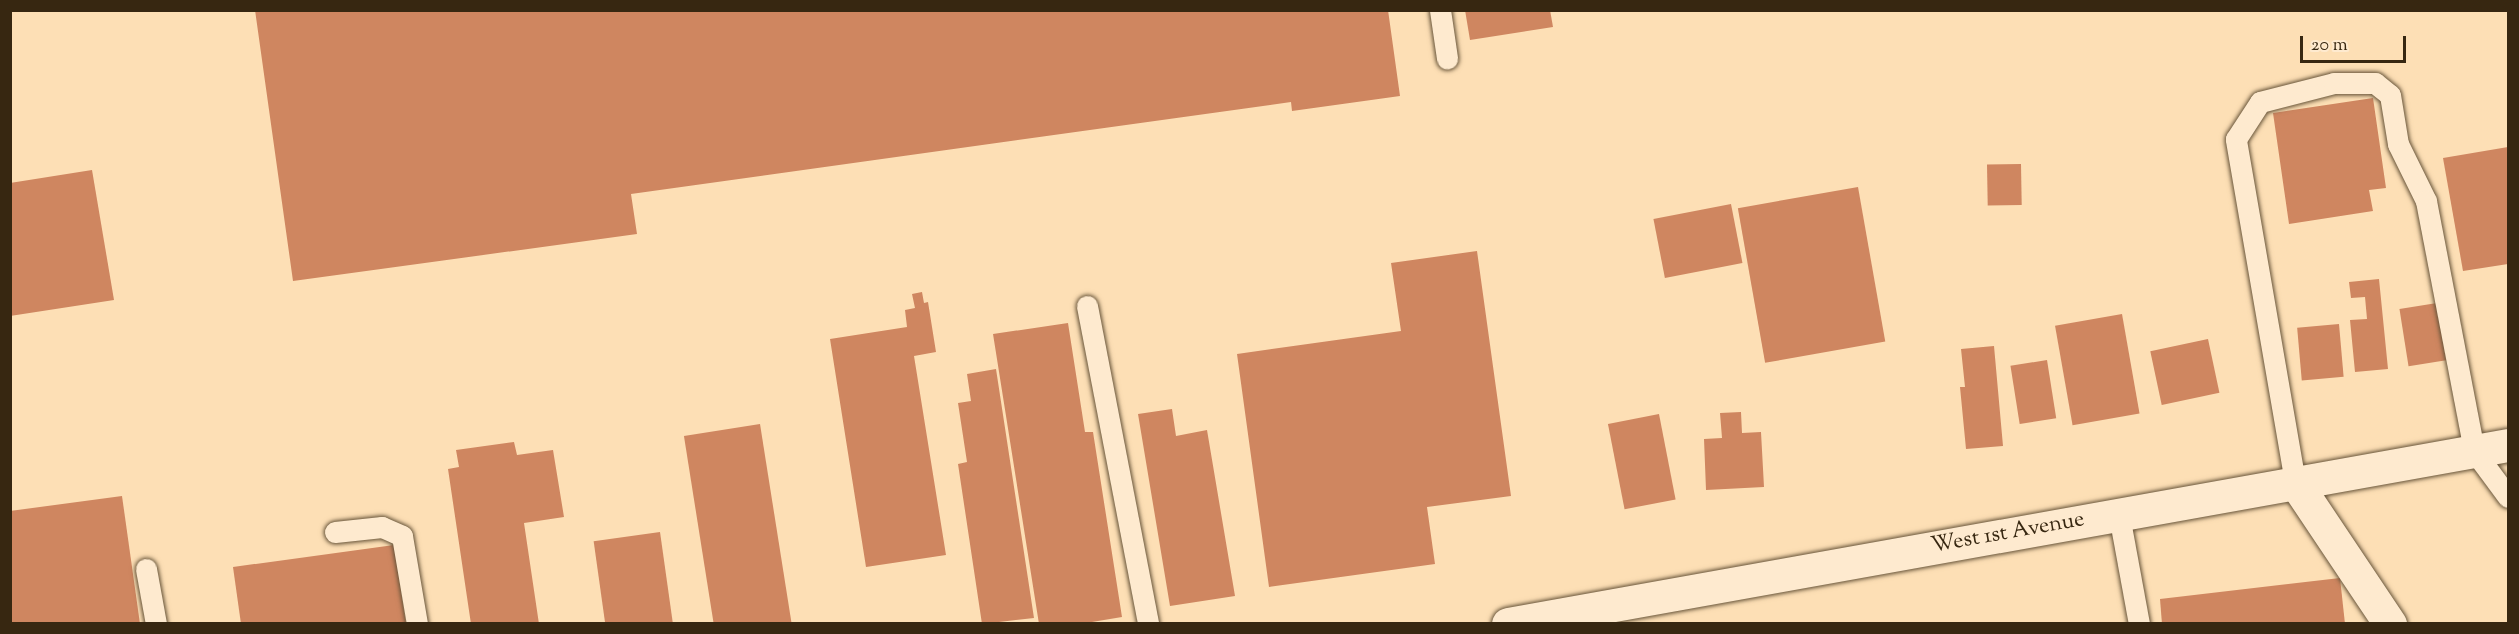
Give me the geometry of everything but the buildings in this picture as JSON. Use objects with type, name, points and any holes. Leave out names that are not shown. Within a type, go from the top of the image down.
[{"type":"street","name":"West 1st Avenue","points":[[1508,624],[2508,445]]},
{"type":"street","points":[[2295,482],[2390,624]]},
{"type":"lane","points":[[1440,10],[1447,58]]},
{"type":"lane","points":[[2295,482],[2236,139],[2260,102],[2334,83],[2375,83],[2390,95],[2398,144],[2426,201],[2474,451],[2508,497]]},
{"type":"lane","points":[[1087,306],[1148,624]]},
{"type":"lane","points":[[2119,514],[2139,624]]},
{"type":"lane","points":[[335,532],[382,528],[402,536],[417,624]]},
{"type":"lane","points":[[146,569],[156,624]]}]
